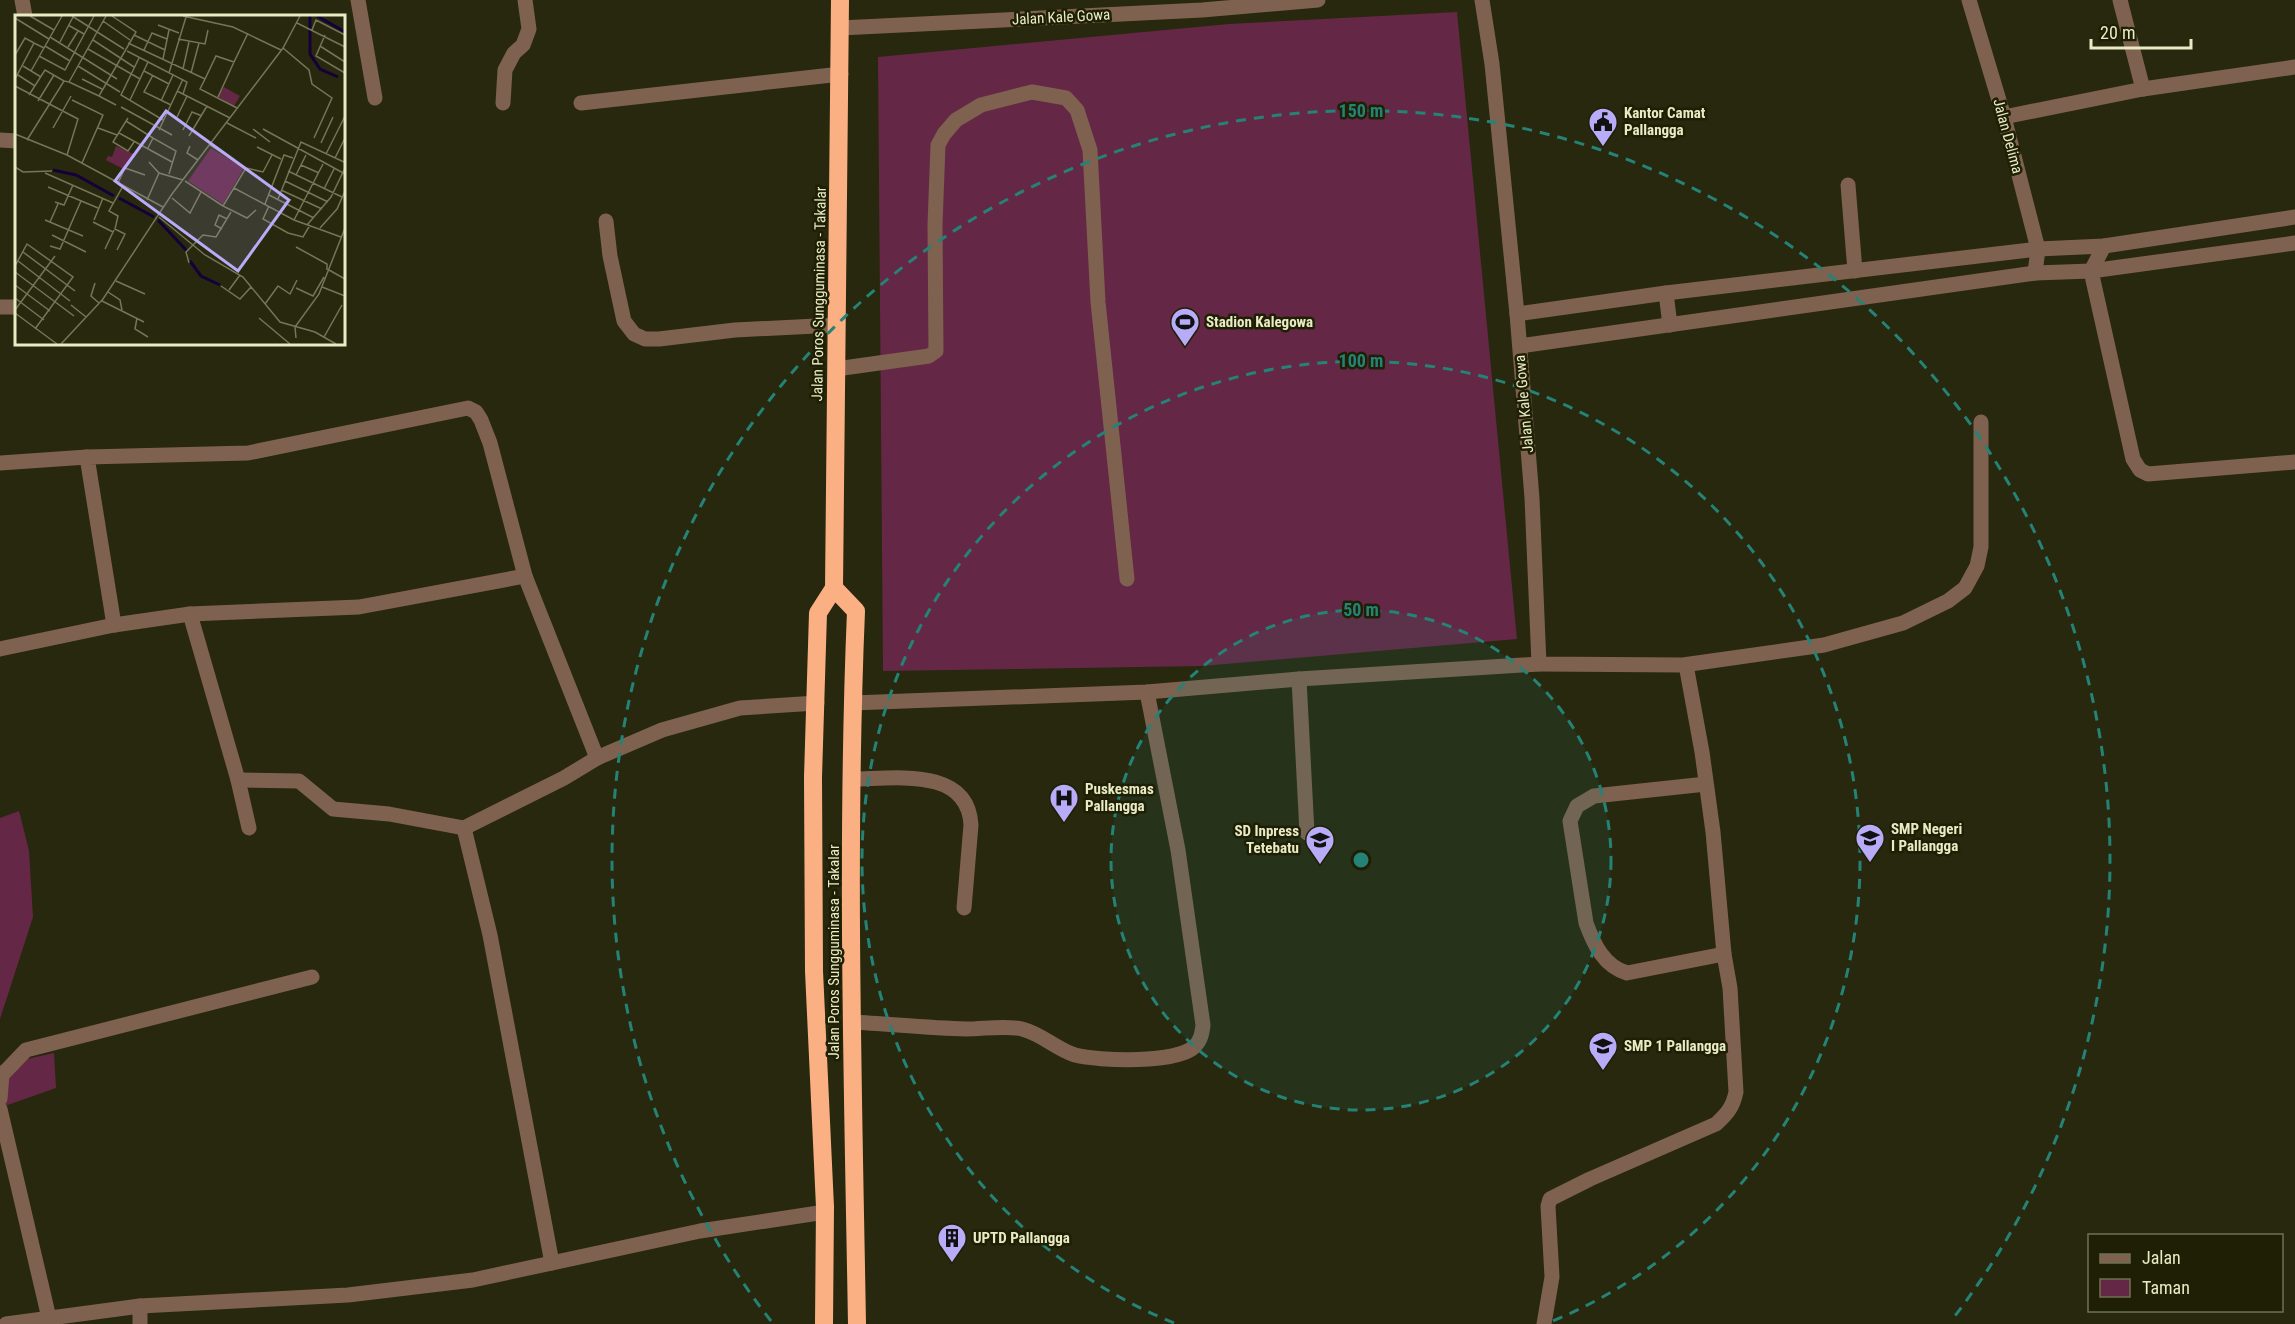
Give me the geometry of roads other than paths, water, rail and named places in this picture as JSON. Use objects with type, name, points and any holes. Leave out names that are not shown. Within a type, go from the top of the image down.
[{"type":"highway","name":"Jalan Poros Sungguminasa - Takalar","points":[[825,1324],[825,1212],[814,971],[813,777],[818,613],[834,588],[840,0]]},
{"type":"highway","name":"Jalan Poros Sungguminasa - Takalar","points":[[834,588],[856,612],[852,703],[852,1022],[857,1324]]},
{"type":"street","points":[[22,0],[25,15]]},
{"type":"street","points":[[358,0],[375,99]]},
{"type":"street","points":[[503,104],[505,70],[514,53],[523,45],[529,29],[525,0]]},
{"type":"street","name":"Jalan Kale Gowa","points":[[840,28],[1318,0]]},
{"type":"street","name":"Jalan Kale Gowa","points":[[1482,0],[1492,64],[1520,346],[1532,498],[1539,664]]},
{"type":"street","name":"Jalan Delima","points":[[1969,0],[2004,117],[2038,249],[2035,273]]},
{"type":"street","points":[[2121,0],[2143,89]]},
{"type":"street","points":[[2004,117],[2143,89],[2295,67]]},
{"type":"street","points":[[580,104],[841,74]]},
{"type":"street","points":[[836,369],[929,356],[936,351],[935,225],[938,145],[944,134],[956,120],[981,105],[1032,92],[1066,98],[1077,110],[1090,150],[1098,302],[1127,579]]},
{"type":"street","points":[[0,140],[15,141]]},
{"type":"street","points":[[1848,185],[1855,271]]},
{"type":"street","points":[[1517,314],[1666,293],[2038,249],[2104,246],[2295,217]]},
{"type":"street","points":[[606,221],[610,256],[624,321],[630,330],[645,339],[735,330],[836,325]]},
{"type":"street","points":[[1520,346],[2035,273],[2091,271],[2295,243]]},
{"type":"street","points":[[2104,246],[2091,271],[2133,459],[2140,470],[2148,474],[2295,462]]},
{"type":"street","points":[[1666,293],[1670,325]]},
{"type":"street","points":[[0,308],[15,307]]},
{"type":"street","points":[[0,463],[87,457],[248,453],[468,408],[476,412],[490,443],[525,576],[597,758]]},
{"type":"street","points":[[852,703],[1147,692],[1539,664],[1686,665],[1824,645],[1892,626],[1948,602],[1965,588],[1977,566],[1981,547],[1982,422]]},
{"type":"street","points":[[87,457],[114,625]]},
{"type":"street","points":[[0,649],[114,625],[190,614],[359,607],[525,576]]},
{"type":"street","points":[[190,614],[249,828]]},
{"type":"street","points":[[1544,1324],[1552,1277],[1548,1206],[1550,1199],[1716,1124],[1734,1104],[1736,1092],[1730,988],[1724,954],[1706,784],[1686,665]]},
{"type":"street","points":[[1299,680],[1307,834]]},
{"type":"street","points":[[852,1022],[965,1029],[1020,1028],[1046,1038],[1062,1050],[1094,1059],[1169,1058],[1195,1047],[1201,1038],[1203,1025],[1178,850],[1147,692]]},
{"type":"street","points":[[237,780],[299,782],[333,809],[389,814],[464,828],[564,778],[597,758],[663,730],[740,708],[817,704]]},
{"type":"street","points":[[852,779],[930,781],[944,783],[959,793],[970,813],[971,825],[964,908]]},
{"type":"street","points":[[1706,784],[1594,796],[1577,806],[1570,821],[1587,923],[1592,938],[1608,963],[1616,970],[1627,973],[1724,954]]},
{"type":"street","points":[[464,828],[490,935],[552,1263]]},
{"type":"street","points":[[0,1099],[2,1075],[26,1050],[312,977]]},
{"type":"street","points":[[0,1109],[50,1318]]},
{"type":"street","points":[[6,1324],[140,1306],[348,1295],[473,1280],[700,1231],[825,1212]]},
{"type":"street","points":[[140,1306],[140,1324]]},
{"type":"place","name":"Kantor Camat Pallangga","points":[[1603,148]]},
{"type":"place","name":"Stadion Kalegowa","points":[[1185,348]]},
{"type":"place","name":"Puskesmas Pallangga","points":[[1064,824]]},
{"type":"place","name":"SMP Negeri I Pallangga","points":[[1870,864]]},
{"type":"place","name":"SD Inpress Tetebatu","points":[[1320,866]]},
{"type":"place","name":"SMP 1 Pallangga","points":[[1603,1072]]},
{"type":"place","name":"UPTD Pallangga","points":[[952,1264]]}]
